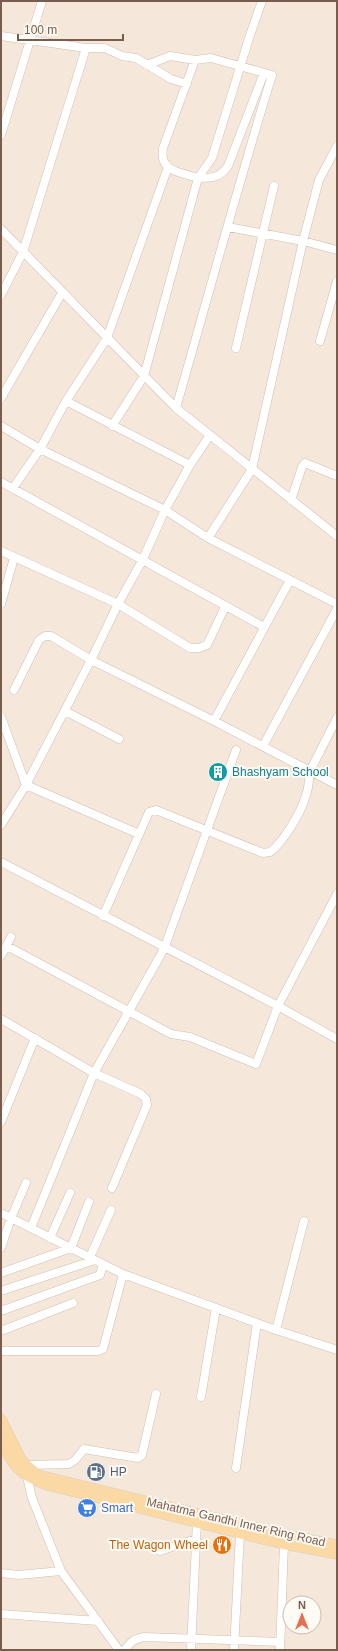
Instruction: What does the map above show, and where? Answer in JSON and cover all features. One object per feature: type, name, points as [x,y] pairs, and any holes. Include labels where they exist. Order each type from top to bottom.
[{"type":"main road","points":[[1,1419],[27,1470]]},
{"type":"main road","name":"Mahatma Gandhi Inner Ring Road","points":[[1,1441],[16,1468],[27,1470],[50,1479],[277,1534],[337,1545]]},
{"type":"main road","name":"Mahatma Gandhi Inner Ring Road","points":[[27,1470],[47,1485],[197,1521],[284,1544],[337,1554]]},
{"type":"street","points":[[1,135],[42,1]]},
{"type":"street","points":[[112,426],[144,376],[198,178],[212,158],[262,1]]},
{"type":"street","points":[[1,36],[86,48],[109,49],[122,56],[139,59],[171,79],[187,84]]},
{"type":"street","points":[[1,295],[23,252],[86,48]]},
{"type":"street","points":[[147,65],[170,56],[195,60],[211,58],[272,75],[240,178],[228,227],[176,408]]},
{"type":"street","points":[[195,60],[163,148],[162,159],[163,163],[168,167],[198,178],[215,178],[225,171],[264,73]]},
{"type":"street","points":[[208,538],[252,469],[303,241],[319,180],[335,156],[337,146]]},
{"type":"street","points":[[13,488],[40,448],[66,401],[107,338],[168,167]]},
{"type":"street","points":[[236,348],[264,234],[274,186]]},
{"type":"street","points":[[228,227],[303,241],[337,250]]},
{"type":"street","points":[[1,229],[176,408],[337,536]]},
{"type":"street","points":[[320,341],[337,280]]},
{"type":"street","points":[[1,398],[62,293]]},
{"type":"street","points":[[66,401],[190,465]]},
{"type":"street","points":[[1,426],[40,448],[165,510],[208,538],[337,604]]},
{"type":"street","points":[[1,825],[26,785],[65,711],[118,604],[142,561],[165,510],[190,465],[210,435]]},
{"type":"street","points":[[291,500],[302,467],[306,463],[337,476]]},
{"type":"street","points":[[1,482],[225,607],[264,627]]},
{"type":"street","points":[[1,551],[118,604],[190,648],[207,645],[225,607]]},
{"type":"street","points":[[1,604],[14,558]]},
{"type":"street","points":[[214,721],[290,580]]},
{"type":"street","points":[[263,746],[337,609]]},
{"type":"street","points":[[14,690],[39,640],[45,636],[52,636],[91,660],[214,721],[337,785]]},
{"type":"street","points":[[65,711],[119,739]]},
{"type":"street","points":[[1,717],[26,785],[139,834]]},
{"type":"street","points":[[103,916],[149,812],[156,810],[263,853],[270,852],[279,843],[304,804],[310,771],[336,720]]},
{"type":"street","points":[[30,1228],[94,1073],[164,948],[236,750]]},
{"type":"street","points":[[1,862],[278,1006],[337,1039]]},
{"type":"street","points":[[7,946],[171,1034],[190,1037],[256,1064],[278,1006],[337,894]]},
{"type":"street","points":[[1,956],[12,937]]},
{"type":"street","points":[[1,1019],[94,1073],[141,1094],[146,1099],[147,1105],[112,1188]]},
{"type":"street","points":[[1,1122],[35,1038]]},
{"type":"street","points":[[1,1248],[11,1218],[26,1183]]},
{"type":"street","points":[[50,1238],[70,1193]]},
{"type":"street","points":[[1,1273],[71,1248],[89,1202]]},
{"type":"street","points":[[1,1291],[93,1258],[111,1210]]},
{"type":"street","points":[[1,1213],[123,1274],[276,1330],[337,1350]]},
{"type":"street","points":[[276,1330],[304,1221]]},
{"type":"street","points":[[1,1311],[100,1275],[104,1265]]},
{"type":"street","points":[[1,1351],[98,1351],[103,1349],[123,1274]]},
{"type":"street","points":[[1,1331],[73,1304]]},
{"type":"street","points":[[201,1397],[216,1308]]},
{"type":"street","points":[[236,1468],[257,1323]]},
{"type":"street","points":[[120,1650],[60,1571],[32,1498],[27,1470],[69,1464],[75,1460],[84,1449],[138,1458],[142,1455],[156,1394]]},
{"type":"street","points":[[190,1650],[197,1521]]},
{"type":"street","points":[[234,1650],[240,1533]]},
{"type":"street","points":[[160,1551],[196,1539]]},
{"type":"street","points":[[124,1650],[136,1639],[144,1637],[235,1640],[280,1646],[284,1544]]},
{"type":"street","points":[[1,1573],[18,1575],[60,1571]]},
{"type":"street","points":[[1,1614],[98,1621]]},
{"type":"shaded area","points":[[1,1],[337,1],[337,1650],[1,1650]]},
{"type":"place","name":"Bhashyam School","points":[[218,772]]},
{"type":"place","name":"HP","points":[[96,1472]]},
{"type":"place","name":"Smart","points":[[87,1508]]},
{"type":"place","name":"The Wagon Wheel","points":[[222,1545]]}]
